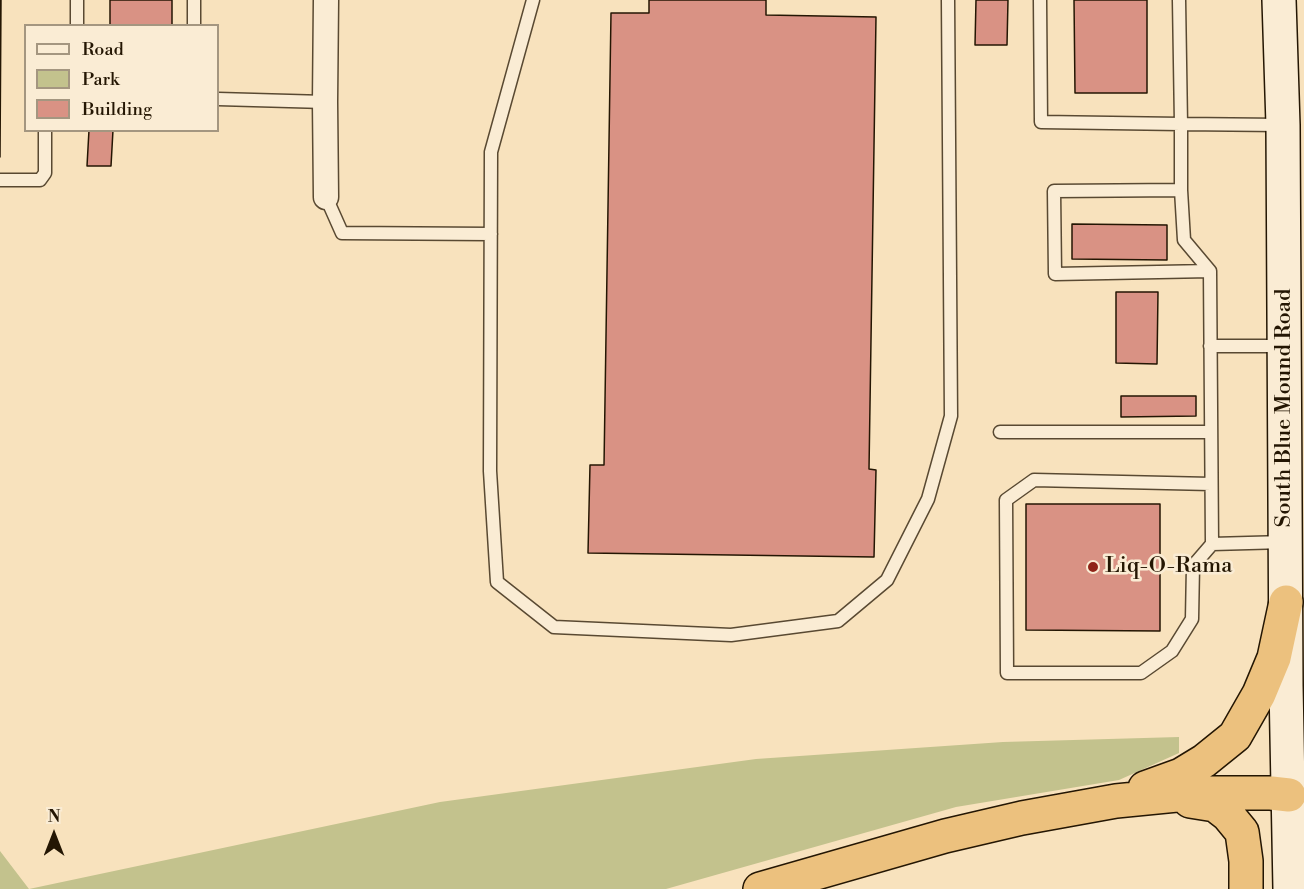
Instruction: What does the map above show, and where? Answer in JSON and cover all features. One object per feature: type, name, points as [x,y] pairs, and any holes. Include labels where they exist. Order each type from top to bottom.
[{"type":"highway","points":[[1116,801],[1181,775],[1204,761],[1235,736],[1259,694],[1274,658],[1286,602]]},
{"type":"highway","points":[[760,889],[945,836],[1022,818],[1116,801],[1197,793],[1297,795]]},
{"type":"highway","points":[[1116,801],[1134,804],[1186,801],[1215,805],[1228,815],[1242,832],[1246,861],[1246,889]]},
{"type":"main road","name":"South Blue Mound Road","points":[[1279,0],[1294,346],[1286,542],[1286,685],[1297,795],[1290,889]]},
{"type":"street","points":[[326,0],[326,197]]},
{"type":"lane","points":[[76,24],[77,0]]},
{"type":"lane","points":[[194,0],[194,24]]},
{"type":"lane","points":[[533,0],[491,152],[490,471],[497,582],[554,627],[731,635],[838,621],[887,580],[928,499],[951,416],[948,0]]},
{"type":"lane","points":[[1040,0],[1041,122],[1283,125]]},
{"type":"lane","points":[[1179,0],[1181,190],[1184,240],[1210,271],[1212,544],[1193,566],[1192,619],[1173,651],[1142,673],[1007,673],[1006,500],[1034,480],[1211,484]]},
{"type":"lane","points":[[219,99],[325,102]]},
{"type":"lane","points":[[0,180],[40,180],[45,173],[45,132]]},
{"type":"lane","points":[[1181,190],[1054,191],[1055,274],[1210,271]]},
{"type":"lane","points":[[326,197],[342,233],[491,234]]},
{"type":"lane","points":[[1210,346],[1294,346]]},
{"type":"lane","points":[[1000,432],[1211,432]]},
{"type":"lane","points":[[1212,544],[1286,542]]},
{"type":"green space","points":[[1179,737],[1179,753],[1119,780],[956,807],[666,889],[29,889],[440,802],[756,759],[1003,742]]},
{"type":"green space","points":[[0,851],[29,889],[0,889]]},
{"type":"building","points":[[0,0],[1,0],[0,157]]},
{"type":"building","points":[[110,0],[172,0],[172,24],[110,24]]},
{"type":"building","points":[[649,0],[766,0],[766,15],[876,17],[869,469],[876,470],[874,557],[588,553],[590,465],[604,465],[611,13],[649,13]]},
{"type":"building","points":[[976,0],[1008,0],[1007,45],[975,45]]},
{"type":"building","points":[[1074,0],[1147,0],[1147,93],[1075,93]]},
{"type":"building","points":[[89,132],[113,132],[111,166],[87,166]]},
{"type":"building","points":[[1072,224],[1167,225],[1167,260],[1072,259]]},
{"type":"building","points":[[1116,292],[1158,292],[1157,364],[1116,363]]},
{"type":"building","points":[[1121,396],[1196,396],[1196,416],[1121,417]]},
{"type":"building","name":"Liq-O-Rama","points":[[1026,504],[1160,504],[1160,631],[1026,630]]},
{"type":"place","name":"Liq-O-Rama","points":[[1093,567]]}]
